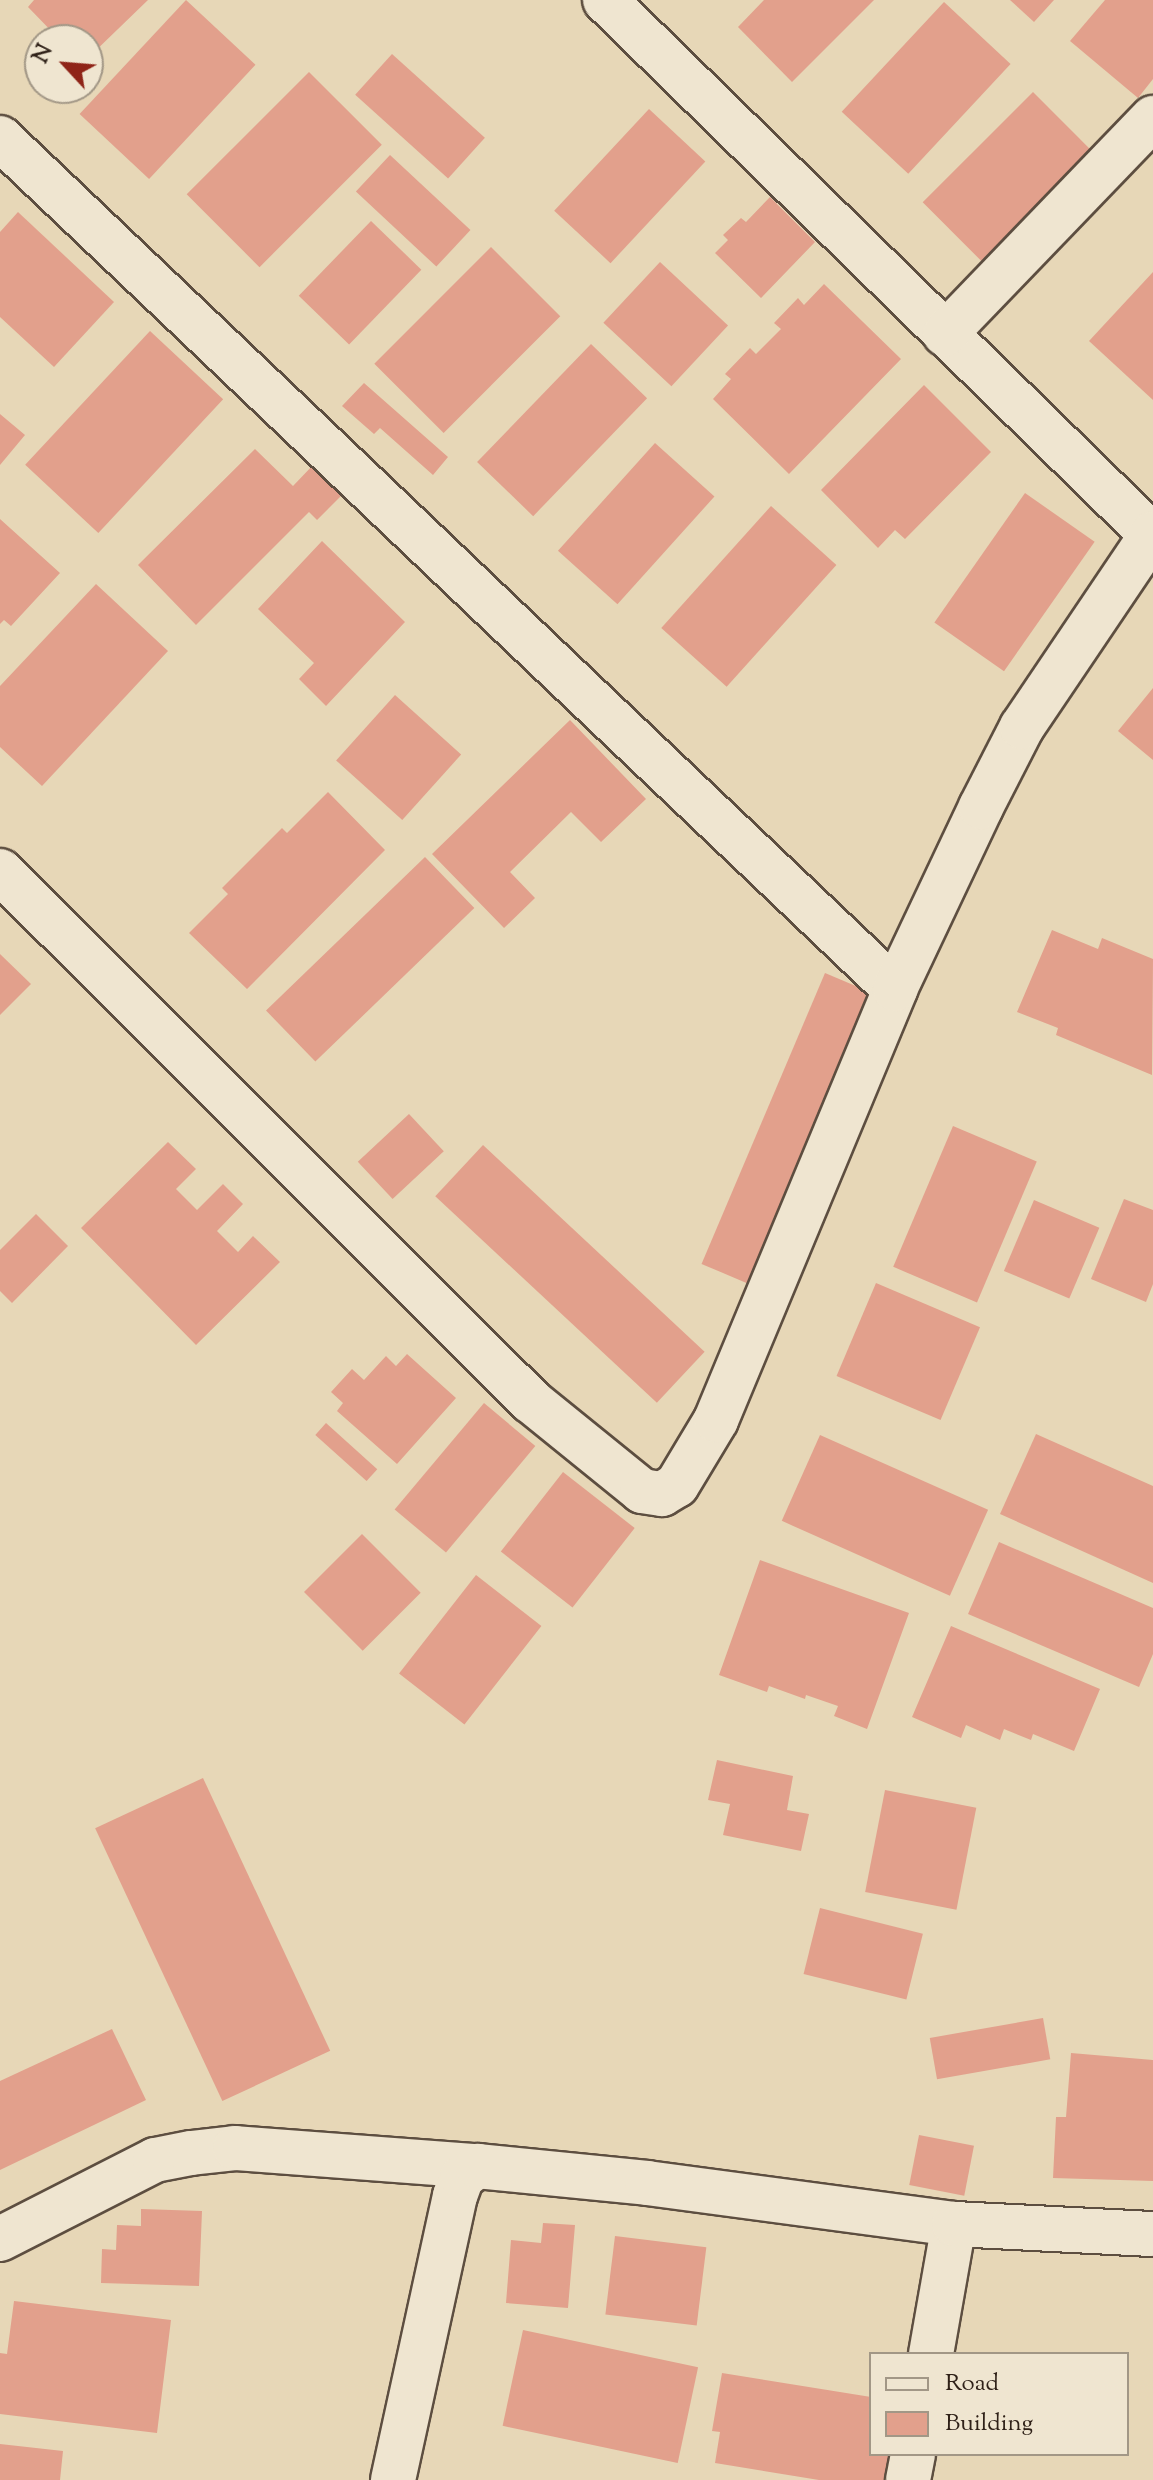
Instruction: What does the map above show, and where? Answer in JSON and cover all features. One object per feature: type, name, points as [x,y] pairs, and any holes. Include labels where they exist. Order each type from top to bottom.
[{"type":"street","points":[[0,871],[531,1401],[642,1491],[662,1494],[677,1485],[716,1420],[895,989],[1022,727],[1152,535],[945,334],[617,4]]},
{"type":"street","points":[[945,334],[1153,118]]},
{"type":"street","points":[[0,138],[895,989]]},
{"type":"street","points":[[0,2239],[155,2160],[235,2148],[477,2166],[647,2183],[954,2224],[1153,2234]]},
{"type":"street","points":[[393,2480],[455,2196],[462,2177],[477,2166]]},
{"type":"street","points":[[931,2352],[954,2224]]},
{"type":"street","points":[[908,2480],[913,2456]]},
{"type":"building","points":[[34,0],[148,0],[104,43],[104,24],[44,24],[28,7]]},
{"type":"building","points":[[186,0],[255,65],[149,179],[80,114],[89,104],[104,104],[104,88]]},
{"type":"building","points":[[764,0],[874,0],[792,82],[738,27]]},
{"type":"building","points":[[1010,0],[1054,0],[1034,22]]},
{"type":"building","points":[[1105,0],[1153,0],[1153,79],[1138,98],[1070,41]]},
{"type":"building","points":[[944,2],[1011,64],[908,174],[842,112]]},
{"type":"building","points":[[392,54],[485,138],[448,179],[355,95]]},
{"type":"building","points":[[309,72],[382,145],[260,267],[187,194]]},
{"type":"building","points":[[1033,92],[1097,156],[986,266],[923,202]]},
{"type":"building","points":[[649,109],[705,162],[611,263],[554,211]]},
{"type":"building","points":[[390,155],[470,230],[436,267],[356,192]]},
{"type":"building","points":[[770,197],[815,242],[761,298],[715,253],[728,240],[723,235],[741,218],[746,222]]},
{"type":"building","points":[[18,212],[114,302],[54,367],[0,317],[0,232]]},
{"type":"building","points":[[371,221],[421,270],[349,344],[299,296]]},
{"type":"building","points":[[491,247],[560,316],[444,433],[374,364]]},
{"type":"building","points":[[660,262],[728,325],[671,386],[603,323]]},
{"type":"building","points":[[1153,272],[1153,400],[1089,341]]},
{"type":"building","points":[[824,284],[901,359],[789,474],[713,399],[731,379],[725,374],[750,348],[756,354],[781,329],[774,323],[798,298],[804,305]]},
{"type":"building","points":[[150,331],[223,399],[98,533],[25,465]]},
{"type":"building","points":[[591,344],[647,398],[533,516],[477,462]]},
{"type":"building","points":[[364,383],[448,457],[433,475],[380,428],[374,434],[342,406]]},
{"type":"building","points":[[924,385],[991,452],[905,539],[895,530],[878,548],[821,490]]},
{"type":"building","points":[[0,414],[25,435],[0,465]]},
{"type":"building","points":[[655,443],[714,497],[617,604],[558,551]]},
{"type":"building","points":[[255,449],[293,486],[315,463],[344,493],[317,520],[309,512],[196,625],[138,565]]},
{"type":"building","points":[[1025,493],[1095,542],[1004,671],[934,622]]},
{"type":"building","points":[[771,506],[836,565],[727,687],[661,628]]},
{"type":"building","points":[[0,519],[60,573],[11,626],[4,620],[0,624]]},
{"type":"building","points":[[322,541],[405,622],[326,706],[299,679],[314,663],[258,609]]},
{"type":"building","points":[[96,584],[168,651],[42,786],[0,747],[0,686]]},
{"type":"building","points":[[1153,688],[1153,760],[1118,731]]},
{"type":"building","points":[[395,695],[461,755],[402,820],[336,760]]},
{"type":"building","points":[[570,720],[646,799],[601,842],[571,812],[510,872],[535,898],[504,928],[432,854]]},
{"type":"building","points":[[328,792],[385,850],[247,989],[189,933],[228,894],[222,888],[282,828],[287,833]]},
{"type":"building","points":[[425,857],[474,908],[315,1062],[266,1011]]},
{"type":"building","points":[[1052,930],[1098,949],[1102,938],[1153,959],[1152,1075],[1056,1035],[1058,1028],[1017,1012]]},
{"type":"building","points":[[0,954],[31,984],[0,1015]]},
{"type":"building","points":[[825,973],[889,1000],[766,1291],[702,1264]]},
{"type":"building","points":[[409,1114],[444,1151],[393,1199],[358,1162]]},
{"type":"building","points":[[953,1126],[1037,1162],[977,1302],[893,1267]]},
{"type":"building","points":[[168,1142],[196,1169],[176,1189],[197,1210],[223,1184],[243,1204],[217,1231],[238,1252],[253,1236],[280,1262],[196,1345],[81,1228]]},
{"type":"building","points":[[483,1145],[705,1352],[657,1403],[435,1196]]},
{"type":"building","points":[[1124,1199],[1153,1210],[1153,1284],[1146,1302],[1091,1279]]},
{"type":"building","points":[[1034,1200],[1099,1228],[1069,1299],[1004,1271]]},
{"type":"building","points":[[36,1214],[68,1246],[12,1303],[0,1291],[0,1250]]},
{"type":"building","points":[[876,1283],[980,1327],[941,1420],[837,1376]]},
{"type":"building","points":[[407,1354],[456,1398],[397,1464],[337,1411],[343,1403],[331,1392],[352,1369],[364,1380],[386,1356],[396,1366]]},
{"type":"building","points":[[484,1403],[535,1446],[446,1553],[395,1509]]},
{"type":"building","points":[[326,1423],[377,1469],[367,1481],[315,1435]]},
{"type":"building","points":[[1036,1434],[1153,1486],[1153,1583],[1000,1514]]},
{"type":"building","points":[[820,1435],[988,1510],[950,1596],[782,1521]]},
{"type":"building","points":[[563,1472],[635,1528],[573,1608],[501,1552]]},
{"type":"building","points":[[362,1534],[421,1593],[363,1651],[304,1592]]},
{"type":"building","points":[[999,1542],[1153,1608],[1153,1654],[1139,1687],[968,1614]]},
{"type":"building","points":[[760,1560],[909,1613],[867,1729],[834,1716],[838,1706],[806,1695],[805,1699],[769,1686],[767,1692],[719,1675]]},
{"type":"building","points":[[476,1575],[541,1626],[464,1725],[399,1674]]},
{"type":"building","points":[[951,1626],[1100,1689],[1074,1751],[1033,1734],[1031,1740],[1004,1729],[1000,1740],[966,1725],[961,1738],[912,1717]]},
{"type":"building","points":[[717,1760],[793,1776],[787,1810],[809,1814],[801,1851],[723,1835],[730,1804],[708,1800]]},
{"type":"building","points":[[203,1778],[330,2051],[222,2101],[95,1828]]},
{"type":"building","points":[[885,1790],[976,1808],[956,1910],[865,1892]]},
{"type":"building","points":[[820,1908],[923,1934],[906,2000],[804,1974]]},
{"type":"building","points":[[1043,2018],[1050,2059],[937,2079],[930,2038]]},
{"type":"building","points":[[112,2029],[146,2100],[0,2170],[0,2081]]},
{"type":"building","points":[[1071,2053],[1153,2060],[1153,2181],[1053,2178],[1056,2117],[1066,2117]]},
{"type":"building","points":[[919,2135],[974,2146],[964,2196],[909,2185]]},
{"type":"building","points":[[141,2209],[202,2211],[199,2286],[101,2283],[102,2249],[116,2250],[117,2225],[141,2226]]},
{"type":"building","points":[[543,2223],[575,2225],[568,2308],[506,2303],[511,2240],[541,2243]]},
{"type":"building","points":[[615,2236],[706,2247],[697,2326],[605,2314]]},
{"type":"building","points":[[14,2301],[171,2320],[157,2433],[0,2414],[0,2353],[7,2354]]},
{"type":"building","points":[[523,2330],[698,2367],[678,2463],[503,2426]]},
{"type":"building","points":[[722,2373],[869,2397],[869,2456],[897,2456],[893,2480],[819,2480],[715,2463],[720,2432],[712,2431]]},
{"type":"building","points":[[0,2444],[63,2451],[60,2480],[0,2480]]}]
